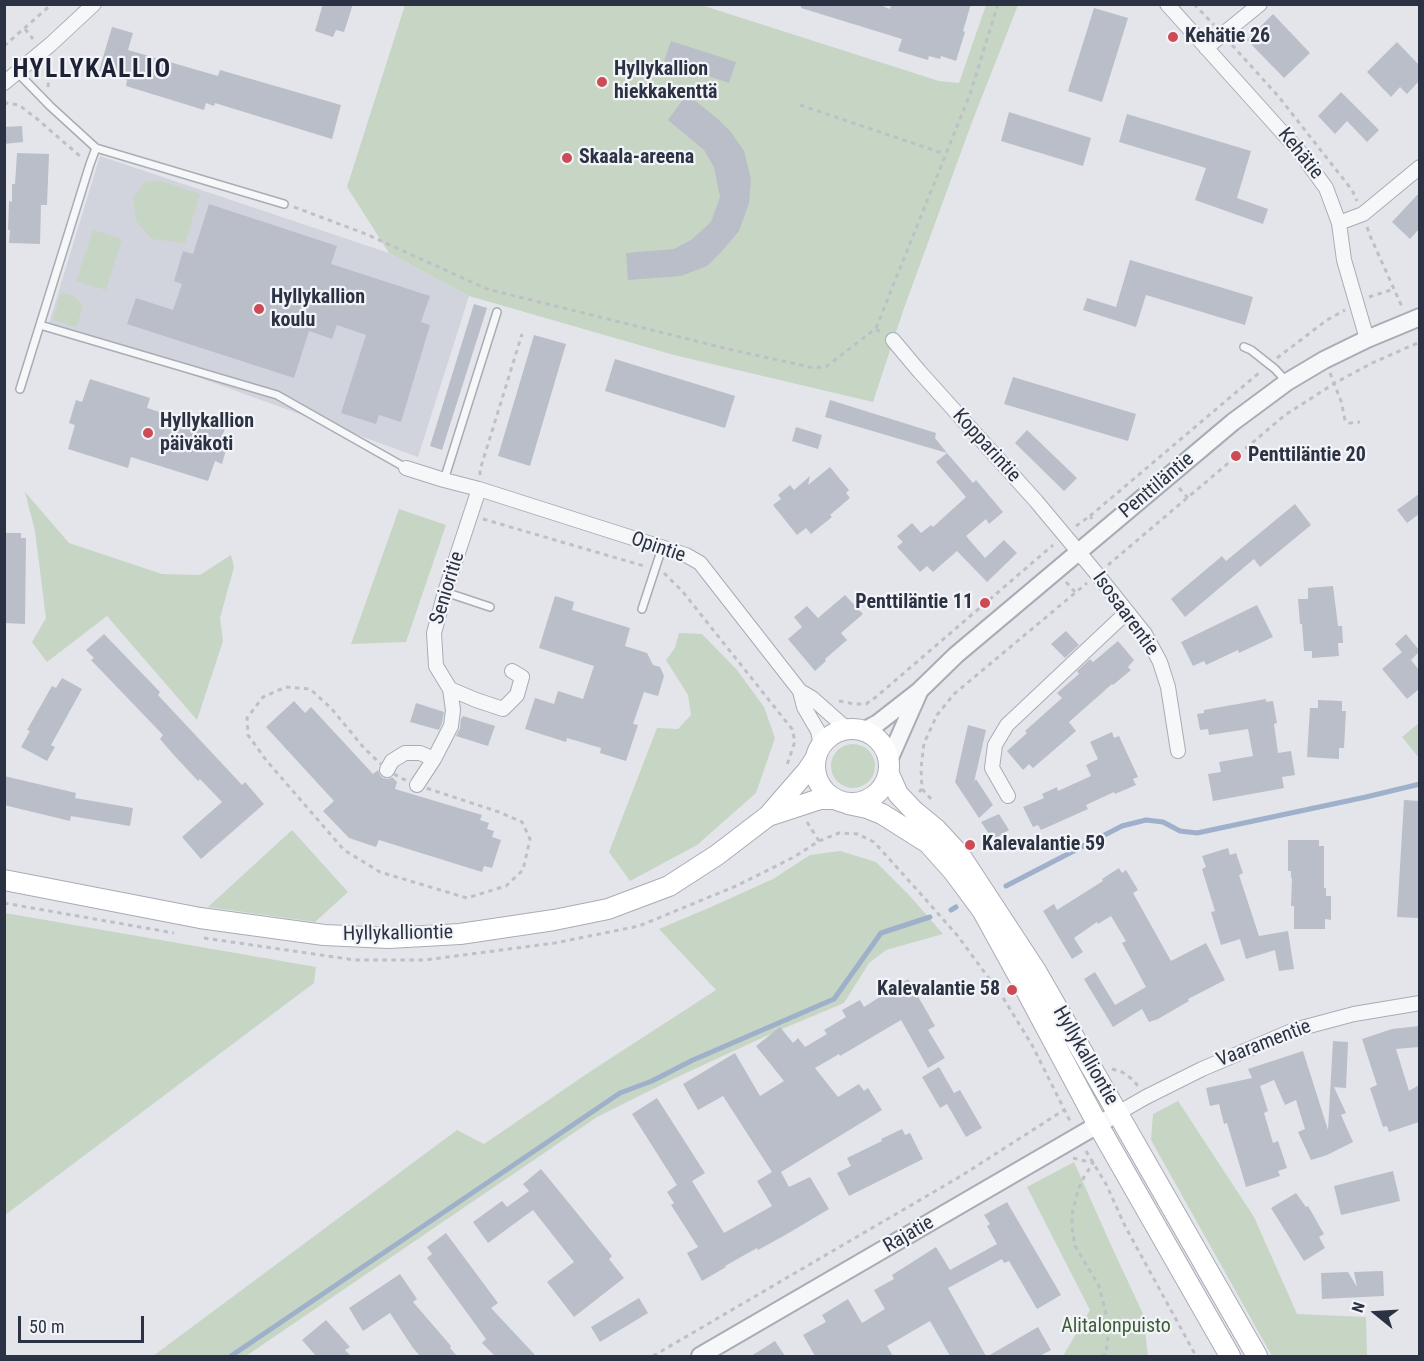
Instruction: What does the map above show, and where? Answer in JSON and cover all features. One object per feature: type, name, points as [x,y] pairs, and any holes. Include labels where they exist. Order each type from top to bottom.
[{"type":"main road","points":[[793,799],[797,782],[818,752],[832,734],[855,730],[875,737],[884,747],[889,767],[884,787],[874,797],[862,803],[841,802],[822,789],[815,775],[818,752]]},
{"type":"main road","name":"Hyllykalliontie","points":[[889,767],[898,794],[960,855],[1036,971],[1257,1356]]},
{"type":"main road","name":"Hyllykalliontie","points":[[4,880],[200,918],[324,935],[389,939],[460,934],[554,920],[608,909],[669,886],[717,855],[793,799],[820,799],[867,808],[894,820],[928,843],[953,871],[982,910],[1098,1125],[1230,1356]]},
{"type":"street","points":[[4,83],[94,4]]},
{"type":"street","name":"Kehätie","points":[[1167,4],[1299,151],[1326,188],[1340,223],[1344,260],[1367,339]]},
{"type":"street","points":[[1206,48],[1260,4]]},
{"type":"street","points":[[1340,223],[1363,214],[1419,168]]},
{"type":"street","name":"Penttiläntie","points":[[855,730],[878,723],[919,691],[956,655],[1233,422],[1287,382],[1324,360],[1419,317]]},
{"type":"street","name":"Kopparintie","points":[[893,340],[1079,552]]},
{"type":"street","name":"Opintie","points":[[406,468],[686,555],[700,563],[800,691],[804,707],[818,731],[818,752]]},
{"type":"street","name":"Senioritie","points":[[450,689],[436,666],[434,633],[479,489]]},
{"type":"street","name":"Isosaarentie","points":[[1079,552],[1145,634],[1160,663],[1168,687],[1178,751]]},
{"type":"street","points":[[1008,796],[992,768],[995,746],[1006,725],[1127,612]]},
{"type":"street","points":[[450,689],[503,709],[517,695],[522,677],[512,671]]},
{"type":"street","points":[[417,785],[451,726],[453,710],[450,689]]},
{"type":"street","points":[[800,691],[813,698],[855,730]]},
{"type":"street","name":"Penttiläntie","points":[[889,767],[919,691]]},
{"type":"street","points":[[387,770],[392,761],[405,753],[420,753],[434,759]]},
{"type":"street","name":"Vaaramentie","points":[[1118,1113],[1202,1069],[1294,1030],[1354,1014],[1419,1003]]},
{"type":"street","name":"Rajatie","points":[[700,1356],[1118,1113]]},
{"type":"lane","points":[[17,72],[96,148],[284,204]]},
{"type":"lane","points":[[20,389],[96,148]]},
{"type":"lane","points":[[444,480],[497,312]]},
{"type":"lane","points":[[40,325],[276,395],[406,468]]},
{"type":"lane","points":[[1244,347],[1251,350],[1287,382]]},
{"type":"lane","points":[[642,609],[662,548]]},
{"type":"lane","points":[[445,592],[490,607]]},
{"type":"path","points":[[4,46],[52,4]]},
{"type":"path","points":[[284,204],[366,234],[487,289],[728,349],[814,368],[827,366],[875,329],[970,94],[998,4]]},
{"type":"path","points":[[25,29],[37,44]]},
{"type":"path","points":[[47,90],[50,60]]},
{"type":"path","points":[[4,104],[19,105],[90,164]]},
{"type":"path","points":[[801,105],[945,154]]},
{"type":"path","points":[[36,118],[40,109]]},
{"type":"path","points":[[823,706],[830,701],[866,704],[876,697],[1269,365],[1327,320],[1366,298],[1394,290]]},
{"type":"path","points":[[875,329],[893,340]]},
{"type":"path","points":[[479,489],[480,471],[522,334]]},
{"type":"path","points":[[908,805],[922,789],[921,768],[924,743],[937,715],[954,694],[1285,415],[1335,383],[1419,342]]},
{"type":"path","points":[[1324,360],[1335,383],[1344,420],[1349,423],[1360,422]]},
{"type":"path","points":[[471,516],[666,574],[683,592],[792,729],[795,741],[786,769],[785,782],[819,841],[839,833],[858,834],[874,842],[957,935],[1002,996],[1032,1046],[1070,1121]]},
{"type":"path","points":[[1090,516],[1121,554]]},
{"type":"path","points":[[286,687],[310,689],[331,708],[364,748],[387,770],[417,785],[522,822],[530,840],[523,870],[506,886],[467,898],[380,872],[344,850],[266,760],[248,735],[247,718],[263,698],[286,687]]},
{"type":"path","points":[[874,842],[894,820]]},
{"type":"path","points":[[653,1356],[961,1176],[1064,1110]]},
{"type":"path","points":[[1089,1155],[1196,1356]]},
{"type":"path","points":[[1094,1163],[1078,1190],[1072,1215],[1072,1227],[1075,1246],[1099,1286],[1109,1326],[1106,1354],[1103,1356]]},
{"type":"shaded area","name":"Hyllykallion koulu","points":[[100,156],[389,253],[469,296],[418,457],[49,323]]},
{"type":"green space","points":[[405,5],[701,5],[939,81],[959,83],[986,5],[1018,5],[972,122],[903,311],[873,402],[674,355],[469,296],[389,253],[347,187]]},
{"type":"green space","points":[[161,181],[200,194],[185,243],[152,239],[136,221],[133,198],[145,182]]},
{"type":"green space","points":[[93,230],[122,239],[106,290],[76,281]]},
{"type":"green space","points":[[61,293],[74,296],[83,307],[76,327],[53,320]]},
{"type":"green space","points":[[25,492],[69,543],[162,574],[200,575],[231,555],[234,567],[220,618],[223,641],[197,720],[107,616],[47,662],[32,642],[46,618],[35,531]]},
{"type":"green space","points":[[399,509],[446,525],[406,642],[351,644]]},
{"type":"green space","points":[[679,633],[702,634],[737,670],[764,707],[775,738],[756,793],[697,845],[630,881],[609,852],[657,728],[678,729],[691,715],[688,695],[666,660],[675,648]]},
{"type":"green space","points":[[1419,723],[1419,758],[1402,737]]},
{"type":"green space","points":[[853,744],[862,745],[869,750],[874,757],[874,775],[869,782],[862,787],[853,788],[844,787],[837,782],[832,775],[831,766],[832,757],[837,750],[844,745]]},
{"type":"green space","points":[[292,830],[348,892],[315,922],[208,907]]},
{"type":"green space","points":[[840,851],[876,862],[943,934],[886,950],[869,963],[844,1003],[675,1078],[597,1117],[246,1356],[153,1356],[457,1130],[484,1144],[716,990],[659,929],[773,879],[810,855]]},
{"type":"green space","points":[[5,913],[316,967],[314,983],[5,1215]]},
{"type":"green space","points":[[1178,1101],[1254,1217],[1297,1314],[1366,1317],[1367,1356],[1272,1356],[1151,1140],[1153,1114]]},
{"type":"green space","name":"Alitalonpuisto","points":[[1074,1162],[1143,1314],[1148,1356],[1063,1356],[1090,1310],[1027,1187]]},
{"type":"building","points":[[323,4],[353,4],[344,32],[336,30],[333,37],[315,31]]},
{"type":"building","points":[[801,4],[877,4],[890,9],[891,4],[971,4],[956,61],[941,56],[940,59],[929,56],[928,60],[898,51],[902,39],[801,8]]},
{"type":"building","points":[[1094,8],[1128,18],[1102,102],[1068,91]]},
{"type":"building","points":[[1273,14],[1310,53],[1284,78],[1247,40]]},
{"type":"building","points":[[112,27],[133,33],[128,50],[218,76],[220,70],[341,105],[332,139],[215,103],[214,106],[206,103],[204,110],[126,86],[127,80],[99,71]]},
{"type":"building","points":[[671,41],[736,62],[729,83],[664,61]]},
{"type":"building","points":[[1397,42],[1419,65],[1419,81],[1407,94],[1400,87],[1391,97],[1367,72]]},
{"type":"building","points":[[1341,92],[1379,130],[1367,142],[1347,121],[1335,134],[1318,116]]},
{"type":"building","points":[[687,94],[731,132],[744,151],[751,179],[749,203],[739,231],[707,266],[681,276],[628,280],[626,253],[674,249],[691,240],[711,222],[720,197],[714,167],[704,150],[668,120]]},
{"type":"building","points":[[1009,112],[1091,138],[1083,166],[1001,141]]},
{"type":"building","points":[[1127,114],[1251,151],[1237,198],[1268,209],[1263,224],[1195,200],[1206,168],[1119,142]]},
{"type":"building","points":[[22,126],[23,142],[4,144],[4,127]]},
{"type":"building","points":[[17,153],[49,154],[47,205],[41,205],[40,244],[9,243],[9,201],[12,202],[12,184],[15,184]]},
{"type":"building","points":[[1419,193],[1419,229],[1410,239],[1392,222]]},
{"type":"building","points":[[209,204],[337,246],[331,264],[430,296],[421,322],[430,325],[401,422],[379,415],[376,424],[341,413],[366,335],[337,325],[332,339],[309,331],[294,378],[127,324],[136,298],[173,310],[182,284],[174,281],[183,251],[193,254]]},
{"type":"building","points":[[1130,260],[1253,297],[1245,325],[1146,295],[1136,327],[1083,310],[1087,298],[1116,307]]},
{"type":"building","points":[[474,304],[487,308],[442,450],[430,446]]},
{"type":"building","points":[[534,335],[566,344],[530,466],[498,456]]},
{"type":"building","points":[[615,359],[735,396],[725,428],[605,391]]},
{"type":"building","points":[[1013,377],[1136,414],[1128,441],[1004,404]]},
{"type":"building","name":"Hyllykallion päiväkoti","points":[[90,379],[150,398],[147,408],[195,423],[198,413],[227,422],[221,440],[228,443],[222,464],[215,461],[208,481],[131,457],[128,468],[68,449],[75,425],[69,423],[76,400],[82,402]]},
{"type":"building","points":[[830,400],[936,433],[935,438],[947,453],[825,417]]},
{"type":"building","points":[[796,427],[822,435],[818,449],[792,441]]},
{"type":"building","points":[[1027,430],[1077,478],[1064,491],[1015,443]]},
{"type":"building","points":[[947,453],[973,483],[976,480],[1003,512],[989,524],[986,519],[966,536],[985,558],[1004,540],[1017,553],[987,582],[957,551],[933,572],[927,566],[920,572],[897,547],[903,542],[897,536],[912,523],[921,533],[931,525],[933,527],[966,497],[936,462]]},
{"type":"building","points":[[830,467],[849,490],[846,493],[850,498],[811,534],[806,528],[797,535],[773,505],[781,499],[778,495],[790,485],[794,490],[810,476],[808,485]]},
{"type":"building","points":[[1419,494],[1419,514],[1407,523],[1397,510]]},
{"type":"building","points":[[1295,504],[1311,525],[1260,567],[1254,559],[1185,617],[1171,599],[1222,556],[1226,561]]},
{"type":"building","points":[[4,533],[21,533],[21,538],[26,538],[25,624],[4,623]]},
{"type":"building","points":[[1333,586],[1338,626],[1342,626],[1343,643],[1338,643],[1339,656],[1312,658],[1312,651],[1304,651],[1298,599],[1308,599],[1308,588]]},
{"type":"building","points":[[845,595],[863,614],[841,633],[847,640],[815,671],[788,639],[802,627],[794,617],[807,606],[818,618]]},
{"type":"building","points":[[555,596],[574,602],[572,610],[630,628],[625,646],[647,653],[653,665],[660,667],[664,676],[658,696],[644,692],[633,724],[638,725],[626,761],[600,753],[601,748],[567,738],[566,742],[525,729],[535,698],[554,704],[558,691],[583,699],[594,666],[539,648]]},
{"type":"building","points":[[1257,605],[1273,637],[1206,665],[1204,661],[1193,666],[1181,642]]},
{"type":"building","points":[[1066,631],[1079,645],[1065,658],[1051,644]]},
{"type":"building","points":[[104,634],[160,692],[158,695],[242,785],[245,782],[264,804],[201,859],[182,837],[222,802],[172,753],[160,739],[163,735],[91,660],[94,658],[86,650]]},
{"type":"building","points":[[1406,634],[1419,650],[1411,660],[1419,670],[1419,689],[1407,699],[1382,669],[1402,652],[1395,644]]},
{"type":"building","points":[[1118,641],[1134,660],[1128,667],[1131,670],[1069,722],[1076,731],[1033,768],[1029,764],[1023,770],[1007,751],[1027,733],[1025,731],[1062,698],[1057,693],[1079,674],[1077,671],[1090,659],[1093,662]]},
{"type":"building","points":[[62,678],[82,689],[51,745],[55,747],[47,761],[21,747],[30,731],[27,730],[52,686],[56,688]]},
{"type":"building","points":[[1266,699],[1266,702],[1273,701],[1277,723],[1274,724],[1278,753],[1291,751],[1295,775],[1282,777],[1284,788],[1213,801],[1208,774],[1221,772],[1219,762],[1253,756],[1248,729],[1209,735],[1208,729],[1200,730],[1197,714],[1204,713],[1204,710]]},
{"type":"building","points":[[1318,700],[1342,701],[1342,711],[1346,711],[1344,748],[1339,748],[1339,759],[1307,757],[1310,708],[1318,708]]},
{"type":"building","points":[[294,701],[305,713],[311,707],[373,774],[378,770],[383,778],[392,777],[397,782],[395,789],[482,815],[480,820],[489,823],[487,829],[494,831],[492,837],[501,840],[492,868],[484,866],[482,872],[379,840],[376,847],[349,838],[323,811],[334,801],[266,727]]},
{"type":"building","points":[[416,703],[444,712],[439,730],[410,722]]},
{"type":"building","points":[[463,716],[495,726],[488,746],[456,736]]},
{"type":"building","points":[[968,725],[986,730],[974,782],[976,779],[993,805],[979,818],[955,782]]},
{"type":"building","points":[[1112,732],[1114,738],[1119,736],[1138,777],[1133,779],[1136,785],[1086,805],[1088,809],[1041,830],[1038,825],[1033,827],[1023,807],[1044,798],[1042,794],[1057,787],[1058,791],[1091,776],[1086,765],[1098,759],[1090,742]]},
{"type":"building","points":[[4,776],[76,793],[75,798],[133,808],[130,826],[71,816],[70,821],[4,805]]},
{"type":"building","points":[[1404,800],[1419,801],[1419,918],[1397,917]]},
{"type":"building","points":[[999,814],[1009,830],[993,840],[981,822]]},
{"type":"building","points":[[1288,840],[1319,840],[1319,846],[1324,846],[1324,888],[1326,888],[1326,896],[1331,896],[1331,920],[1325,919],[1325,929],[1294,929],[1294,906],[1291,906],[1292,878],[1291,871],[1288,871]]},
{"type":"building","points":[[1228,848],[1230,855],[1236,853],[1243,873],[1239,875],[1259,936],[1288,931],[1294,969],[1279,971],[1275,950],[1246,959],[1240,939],[1221,945],[1211,912],[1215,911],[1202,869],[1206,867],[1202,856]]},
{"type":"building","points":[[1119,868],[1122,873],[1126,870],[1138,890],[1133,893],[1171,961],[1206,943],[1225,980],[1188,999],[1189,1001],[1158,1019],[1149,1022],[1142,1009],[1113,1027],[1084,979],[1095,972],[1115,1005],[1146,987],[1122,943],[1126,941],[1111,916],[1098,924],[1097,922],[1074,938],[1083,952],[1072,959],[1043,911],[1054,904],[1057,910]]},
{"type":"building","points":[[908,979],[935,1026],[928,1030],[945,1058],[928,1068],[901,1020],[815,1068],[838,1097],[859,1084],[864,1091],[868,1088],[882,1110],[781,1172],[789,1187],[810,1177],[829,1209],[702,1281],[687,1253],[698,1247],[671,1205],[674,1203],[667,1192],[677,1185],[632,1114],[657,1098],[705,1173],[692,1181],[724,1233],[772,1206],[757,1181],[772,1172],[723,1096],[698,1110],[683,1084],[735,1053],[760,1096],[784,1081],[756,1046],[780,1027],[793,1043],[798,1038],[805,1047],[827,1034],[824,1030],[846,1017],[842,1010],[860,1000],[864,1007]]},
{"type":"building","points":[[1419,1026],[1419,1047],[1396,1049],[1409,1091],[1419,1085],[1419,1122],[1389,1132],[1387,1126],[1383,1127],[1370,1088],[1377,1085],[1362,1039],[1392,1029]]},
{"type":"building","points":[[1333,1041],[1348,1042],[1346,1088],[1334,1087],[1346,1113],[1341,1115],[1353,1142],[1311,1160],[1298,1132],[1305,1129],[1296,1100],[1285,1105],[1274,1080],[1260,1086],[1268,1111],[1264,1113],[1273,1143],[1278,1141],[1287,1168],[1278,1171],[1280,1176],[1246,1187],[1227,1123],[1224,1124],[1219,1104],[1210,1106],[1206,1088],[1252,1078],[1248,1069],[1303,1051],[1328,1130]]},
{"type":"building","points":[[939,1067],[954,1093],[960,1090],[982,1128],[966,1137],[947,1104],[940,1108],[922,1077]]},
{"type":"building","points":[[902,1129],[905,1135],[910,1133],[923,1159],[849,1196],[837,1173],[851,1166],[847,1158]]},
{"type":"building","points":[[541,1169],[612,1256],[609,1259],[624,1278],[574,1317],[547,1282],[574,1262],[533,1210],[488,1243],[473,1222],[502,1201],[507,1207],[529,1191],[523,1184]]},
{"type":"building","points":[[1393,1171],[1400,1201],[1341,1215],[1334,1186]]},
{"type":"building","points":[[1296,1193],[1306,1207],[1308,1206],[1324,1234],[1319,1237],[1325,1248],[1304,1261],[1271,1208]]},
{"type":"building","points":[[1007,1202],[1061,1295],[1037,1309],[1009,1261],[1004,1263],[1002,1259],[948,1288],[986,1356],[950,1356],[930,1321],[887,1346],[893,1356],[815,1356],[803,1335],[826,1322],[822,1315],[848,1299],[862,1323],[885,1309],[874,1290],[894,1279],[892,1275],[936,1247],[950,1270],[997,1244],[984,1215]]},
{"type":"building","points":[[446,1233],[498,1303],[491,1308],[536,1356],[495,1356],[482,1343],[486,1339],[427,1258],[432,1254],[427,1247]]},
{"type":"building","points":[[1383,1271],[1384,1296],[1322,1299],[1321,1273],[1348,1272],[1357,1287],[1354,1272]]},
{"type":"building","points":[[400,1274],[417,1299],[413,1302],[457,1356],[420,1356],[390,1313],[363,1331],[349,1308]]},
{"type":"building","points":[[639,1298],[648,1313],[600,1342],[591,1327]]},
{"type":"building","points":[[326,1320],[350,1347],[345,1350],[351,1356],[316,1356],[302,1340]]},
{"type":"building","points":[[1038,1327],[1051,1350],[1040,1356],[988,1356]]},
{"type":"building","points":[[775,1341],[785,1356],[751,1356]]},
{"type":"waterway","points":[[1006,886],[1122,826],[1146,820],[1163,822],[1180,831],[1197,833],[1420,784]]},
{"type":"waterway","points":[[951,910],[956,907]]},
{"type":"waterway","points":[[231,1356],[620,1093],[652,1081],[693,1060],[834,999],[881,933],[930,917]]},
{"type":"place","name":"Kehätie 26","points":[[1173,37]]},
{"type":"place","name":"Hyllykallion hiekkakenttä","points":[[602,82]]},
{"type":"place","name":"Skaala-areena","points":[[567,158]]},
{"type":"place","name":"Hyllykallion koulu","points":[[259,309]]},
{"type":"place","name":"Hyllykallion päiväkoti","points":[[148,433]]},
{"type":"place","name":"Penttiläntie 20","points":[[1236,456]]},
{"type":"place","name":"Penttiläntie 11","points":[[985,603]]},
{"type":"place","name":"Kalevalantie 59","points":[[970,845]]},
{"type":"place","name":"Kalevalantie 58","points":[[1012,990]]},
{"type":"district","name":"HYLLYKALLIO","points":[[92,70]]}]
